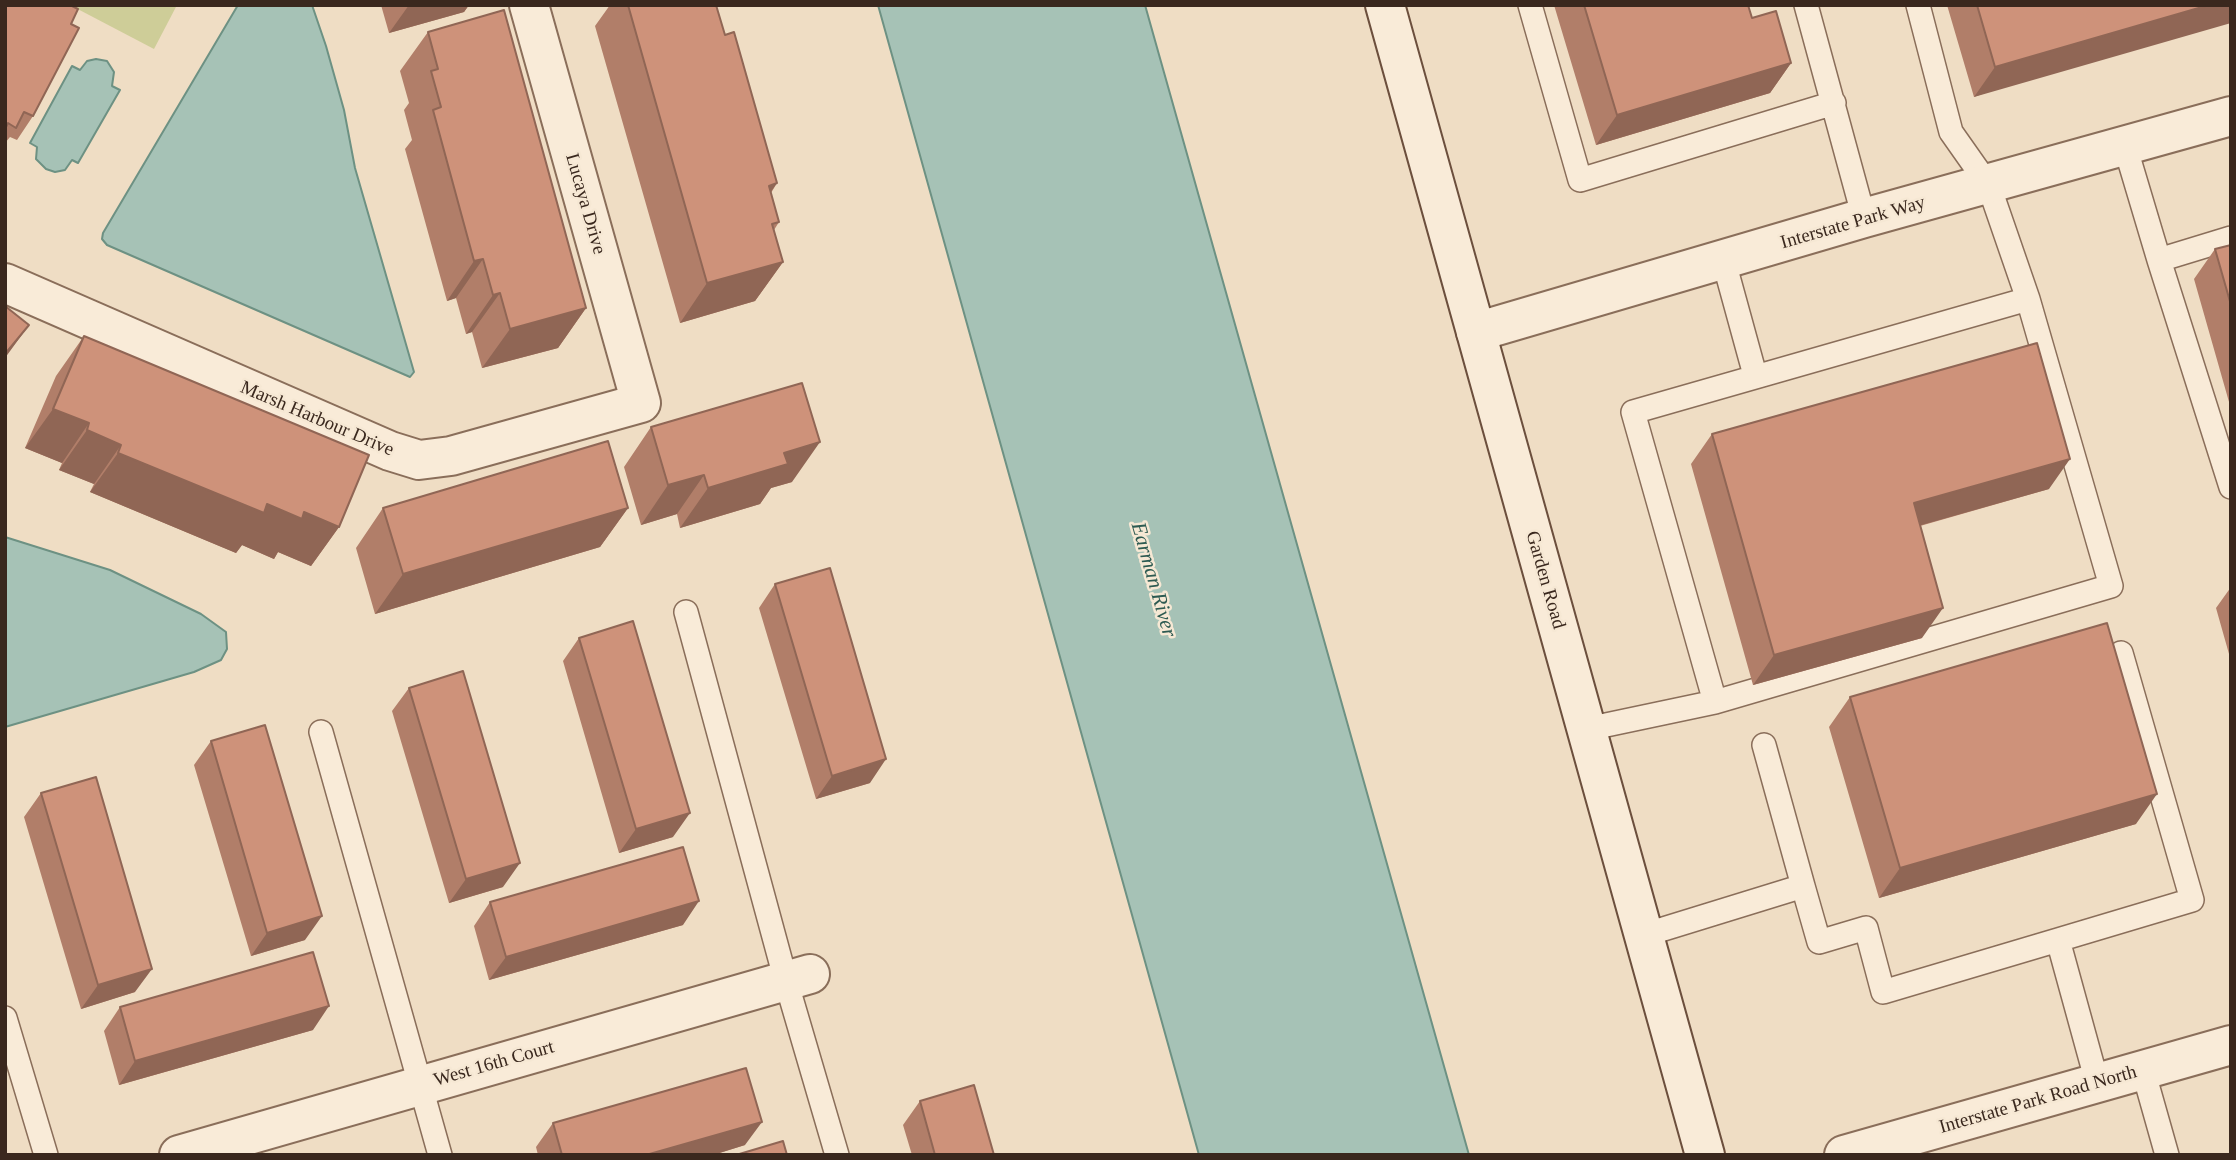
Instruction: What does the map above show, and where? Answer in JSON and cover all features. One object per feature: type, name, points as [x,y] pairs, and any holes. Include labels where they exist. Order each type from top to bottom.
[{"type":"street","name":"Lucaya Drive","points":[[529,5],[641,403]]},
{"type":"street","name":"Garden Road","points":[[1385,5],[1705,1155]]},
{"type":"street","name":"Interstate Park Way","points":[[1476,332],[1724,262],[1864,218],[1989,186],[2231,116]]},
{"type":"street","name":"Marsh Harbour Drive","points":[[5,284],[390,452],[419,460],[451,456],[641,403]]},
{"type":"street","name":"West 16th Court","points":[[179,1155],[798,978]]},
{"type":"street","name":"Interstate Park Road North","points":[[1844,1155],[2231,1045]]},
{"type":"lane","points":[[1530,5],[1580,180],[1834,103]]},
{"type":"lane","points":[[1806,5],[1864,218]]},
{"type":"lane","points":[[1587,729],[1715,702],[2111,586],[2028,299],[1989,186],[1951,132],[1918,5]]},
{"type":"lane","points":[[2125,146],[2231,487]]},
{"type":"lane","points":[[2159,260],[2231,238]]},
{"type":"lane","points":[[1724,262],[1755,375]]},
{"type":"lane","points":[[1715,702],[1633,412],[2028,299]]},
{"type":"lane","points":[[686,612],[798,978],[837,1155]]},
{"type":"lane","points":[[1764,745],[1819,942],[1866,928],[1883,992],[2192,900],[2121,653]]},
{"type":"lane","points":[[321,732],[440,1155]]},
{"type":"lane","points":[[1644,935],[1804,886]]},
{"type":"lane","points":[[2058,940],[2097,1083]]},
{"type":"lane","points":[[5,1018],[46,1155]]},
{"type":"lane","points":[[2143,1070],[2167,1155]]},
{"type":"shaded area","points":[[70,5],[177,5],[154,49]]},
{"type":"water","points":[[238,5],[312,5],[344,110],[355,168],[414,372],[410,377],[107,245],[102,239],[103,233]]},
{"type":"water","name":"Earman River","points":[[878,5],[1145,5],[1469,1155],[1199,1155]]},
{"type":"water","points":[[87,61],[107,61],[114,72],[112,86],[120,90],[78,163],[72,160],[65,170],[55,172],[46,169],[36,159],[37,147],[30,143],[72,66],[80,70]]},
{"type":"water","points":[[5,537],[110,570],[201,614],[226,632],[227,649],[221,660],[194,672],[5,727]]},
{"type":"building","points":[[5,5],[70,5],[78,9],[71,24],[79,28],[33,116],[24,112],[16,128],[8,123],[5,129]]},
{"type":"building","points":[[628,5],[716,5],[725,35],[734,32],[777,183],[769,186],[779,222],[772,224],[783,262],[707,283]]},
{"type":"building","points":[[1584,5],[1748,5],[1752,18],[1776,11],[1791,63],[1617,115]]},
{"type":"building","points":[[1977,5],[2209,5],[1995,67]]},
{"type":"building","points":[[504,10],[586,308],[510,329],[500,293],[493,295],[483,259],[474,261],[433,110],[441,107],[431,71],[438,69],[428,32]]},
{"type":"building","points":[[2231,245],[2231,305],[2215,249]]},
{"type":"building","points":[[5,306],[29,325],[5,354]]},
{"type":"building","points":[[84,336],[369,455],[339,527],[304,512],[302,519],[267,504],[264,513],[118,453],[121,445],[87,430],[89,423],[53,409]]},
{"type":"building","points":[[2037,343],[2070,459],[1914,503],[1943,608],[1774,655],[1712,434]]},
{"type":"building","points":[[802,383],[820,442],[784,453],[788,464],[708,488],[704,475],[668,485],[651,427]]},
{"type":"building","points":[[608,441],[628,508],[403,574],[383,508]]},
{"type":"building","points":[[830,568],[886,759],[832,776],[775,584]]},
{"type":"building","points":[[633,621],[690,813],[636,829],[579,638]]},
{"type":"building","points":[[2107,623],[2157,794],[1900,868],[1850,697]]},
{"type":"building","points":[[463,671],[520,863],[466,879],[409,688]]},
{"type":"building","points":[[265,725],[322,916],[267,933],[211,741]]},
{"type":"building","points":[[96,777],[152,969],[98,985],[41,793]]},
{"type":"building","points":[[683,847],[699,901],[506,957],[490,902]]},
{"type":"building","points":[[313,952],[329,1006],[135,1061],[120,1007]]},
{"type":"building","points":[[746,1068],[762,1122],[646,1155],[562,1155],[553,1123]]},
{"type":"building","points":[[974,1085],[994,1155],[935,1155],[920,1101]]},
{"type":"building","points":[[783,1141],[787,1155],[736,1155]]}]
